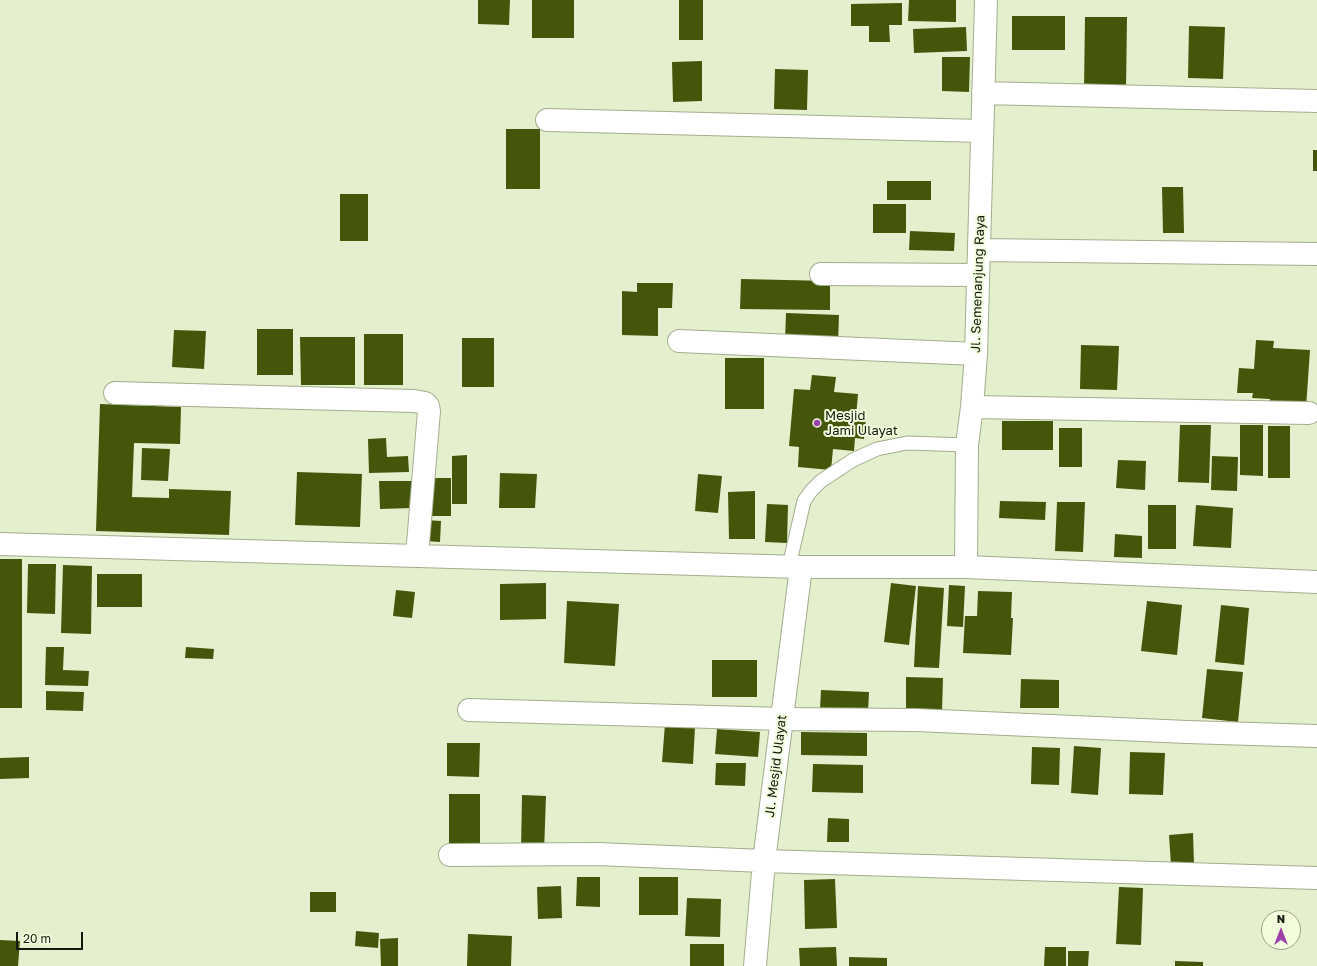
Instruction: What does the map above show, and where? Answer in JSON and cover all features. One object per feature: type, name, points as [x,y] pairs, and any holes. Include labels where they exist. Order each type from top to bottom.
[{"type":"street","name":"Jl. Semenanjung Raya","points":[[966,567],[967,445],[972,407],[976,354],[986,0]]},
{"type":"street","points":[[983,93],[1317,101]]},
{"type":"street","points":[[547,120],[982,131]]},
{"type":"street","points":[[979,250],[1317,254]]},
{"type":"street","points":[[821,274],[978,275]]},
{"type":"street","points":[[679,341],[976,354]]},
{"type":"street","points":[[115,393],[426,402],[429,411],[417,556]]},
{"type":"street","points":[[972,407],[1309,413]]},
{"type":"street","points":[[0,544],[795,566],[966,567],[1317,582]]},
{"type":"street","name":"Jl. Mesjid Ulayat","points":[[755,966],[764,861],[782,719],[795,566]]},
{"type":"street","points":[[469,710],[782,719],[916,720],[1317,736]]},
{"type":"street","points":[[450,855],[597,854],[764,861],[1317,878]]},
{"type":"lane","points":[[795,566],[804,501],[821,481],[853,460],[877,449],[907,444],[967,445]]},
{"type":"building","points":[[478,0],[510,0],[509,25],[478,24]]},
{"type":"building","points":[[532,0],[574,0],[574,38],[532,38]]},
{"type":"building","points":[[679,0],[703,0],[703,40],[679,40]]},
{"type":"building","points":[[909,0],[956,0],[956,22],[908,21]]},
{"type":"building","points":[[902,3],[902,25],[889,25],[890,42],[869,42],[869,26],[851,26],[851,4]]},
{"type":"building","points":[[1012,16],[1065,16],[1065,50],[1012,50]]},
{"type":"building","points":[[1085,17],[1127,17],[1126,90],[1084,89]]},
{"type":"building","points":[[1189,26],[1225,27],[1223,79],[1188,78]]},
{"type":"building","points":[[966,27],[967,51],[914,53],[913,29]]},
{"type":"building","points":[[942,57],[970,57],[969,92],[942,91]]},
{"type":"building","points":[[702,61],[702,101],[673,102],[672,62]]},
{"type":"building","points":[[775,69],[808,70],[807,110],[774,109]]},
{"type":"building","points":[[506,129],[540,129],[540,189],[506,189]]},
{"type":"building","points":[[1313,150],[1317,150],[1317,171],[1313,171]]},
{"type":"building","points":[[887,181],[931,181],[931,200],[887,200]]},
{"type":"building","points":[[1162,187],[1183,187],[1184,233],[1163,233]]},
{"type":"building","points":[[340,194],[368,194],[368,241],[340,241]]},
{"type":"building","points":[[873,204],[906,204],[906,233],[873,233]]},
{"type":"building","points":[[910,231],[955,233],[954,251],[909,250]]},
{"type":"building","points":[[741,279],[830,281],[830,310],[740,309]]},
{"type":"building","points":[[637,283],[673,283],[672,308],[658,308],[658,336],[622,335],[622,291],[637,292]]},
{"type":"building","points":[[786,313],[839,315],[838,344],[785,341]]},
{"type":"building","points":[[257,329],[293,329],[293,375],[257,375]]},
{"type":"building","points":[[174,330],[206,331],[204,369],[172,367]]},
{"type":"building","points":[[364,334],[403,334],[403,385],[364,385]]},
{"type":"building","points":[[300,337],[355,337],[355,385],[301,385]]},
{"type":"building","points":[[462,338],[494,338],[494,387],[462,387]]},
{"type":"building","points":[[1256,340],[1274,341],[1273,348],[1310,350],[1306,408],[1269,406],[1270,399],[1252,398],[1253,393],[1237,393],[1239,368],[1254,369]]},
{"type":"building","points":[[1081,345],[1119,346],[1117,390],[1080,389]]},
{"type":"building","points":[[725,358],[764,358],[764,409],[725,409]]},
{"type":"building","points":[[812,375],[836,377],[834,392],[858,394],[856,417],[866,418],[864,439],[855,438],[854,451],[833,449],[831,470],[798,467],[799,447],[789,446],[794,389],[810,390]]},
{"type":"building","points":[[100,404],[181,407],[180,444],[134,443],[132,497],[169,498],[169,489],[231,491],[229,535],[96,531]]},
{"type":"building","points":[[1002,421],[1053,421],[1053,450],[1002,450]]},
{"type":"building","points":[[1180,425],[1211,425],[1209,483],[1178,482]]},
{"type":"building","points":[[1240,425],[1263,425],[1263,476],[1240,475]]},
{"type":"building","points":[[1268,426],[1290,426],[1290,478],[1268,478]]},
{"type":"building","points":[[1059,428],[1082,428],[1082,467],[1059,467]]},
{"type":"building","points":[[386,438],[387,457],[408,456],[409,472],[369,473],[368,439]]},
{"type":"building","points":[[142,448],[170,449],[168,481],[141,480]]},
{"type":"building","points":[[467,455],[467,504],[452,504],[452,456]]},
{"type":"building","points":[[1212,456],[1238,457],[1237,491],[1211,490]]},
{"type":"building","points":[[1118,460],[1146,461],[1145,490],[1116,488]]},
{"type":"building","points":[[297,472],[362,474],[360,527],[295,525]]},
{"type":"building","points":[[500,473],[537,474],[535,508],[499,508]]},
{"type":"building","points":[[698,474],[722,476],[718,513],[695,511]]},
{"type":"building","points":[[429,478],[451,478],[451,516],[429,516]]},
{"type":"building","points":[[379,481],[412,481],[412,508],[380,509]]},
{"type":"building","points":[[755,491],[755,539],[729,539],[728,492]]},
{"type":"building","points":[[1000,501],[1046,502],[1045,520],[999,518]]},
{"type":"building","points":[[1057,502],[1085,502],[1083,552],[1055,551]]},
{"type":"building","points":[[767,504],[788,505],[787,543],[765,542]]},
{"type":"building","points":[[1148,505],[1176,505],[1176,549],[1148,549]]},
{"type":"building","points":[[1196,505],[1233,508],[1231,548],[1193,546]]},
{"type":"building","points":[[425,520],[441,521],[440,542],[425,541]]},
{"type":"building","points":[[1115,534],[1142,536],[1142,558],[1114,557]]},
{"type":"building","points":[[0,559],[22,559],[22,708],[0,708]]},
{"type":"building","points":[[28,564],[56,564],[55,614],[27,613]]},
{"type":"building","points":[[63,565],[92,566],[91,634],[61,633]]},
{"type":"building","points":[[97,574],[142,574],[142,607],[97,607]]},
{"type":"building","points":[[546,583],[546,619],[500,620],[500,584]]},
{"type":"building","points":[[891,583],[916,586],[909,645],[884,642]]},
{"type":"building","points":[[949,585],[965,586],[963,627],[947,626]]},
{"type":"building","points":[[918,586],[944,588],[939,668],[914,667]]},
{"type":"building","points":[[396,590],[415,592],[412,618],[393,616]]},
{"type":"building","points":[[978,591],[1012,592],[1011,618],[1013,618],[1011,655],[963,653],[965,616],[977,616]]},
{"type":"building","points":[[567,601],[619,604],[615,666],[564,663]]},
{"type":"building","points":[[1147,601],[1182,605],[1177,655],[1141,651]]},
{"type":"building","points":[[1221,605],[1249,608],[1244,665],[1215,662]]},
{"type":"building","points":[[46,647],[64,647],[63,670],[89,671],[88,686],[45,685]]},
{"type":"building","points":[[186,647],[214,649],[213,659],[185,658]]},
{"type":"building","points":[[712,660],[757,660],[757,697],[712,697]]},
{"type":"building","points":[[1207,669],[1243,672],[1238,722],[1202,718]]},
{"type":"building","points":[[906,677],[943,678],[942,711],[906,710]]},
{"type":"building","points":[[1021,679],[1059,680],[1059,708],[1020,708]]},
{"type":"building","points":[[821,690],[869,692],[868,713],[820,710]]},
{"type":"building","points":[[46,691],[84,692],[83,711],[46,710]]},
{"type":"building","points":[[665,724],[695,727],[693,764],[662,762]]},
{"type":"building","points":[[717,729],[760,732],[758,757],[715,754]]},
{"type":"building","points":[[801,732],[867,733],[867,756],[801,755]]},
{"type":"building","points":[[447,743],[480,743],[479,777],[447,776]]},
{"type":"building","points":[[1074,746],[1101,748],[1098,795],[1071,793]]},
{"type":"building","points":[[1032,747],[1060,748],[1059,785],[1031,784]]},
{"type":"building","points":[[1130,752],[1165,753],[1163,795],[1129,794]]},
{"type":"building","points":[[29,757],[29,778],[0,779],[0,758]]},
{"type":"building","points":[[716,763],[746,763],[745,786],[715,785]]},
{"type":"building","points":[[813,764],[863,765],[863,793],[812,792]]},
{"type":"building","points":[[449,794],[480,794],[480,843],[449,843]]},
{"type":"building","points":[[522,795],[546,796],[544,852],[521,851]]},
{"type":"building","points":[[828,818],[849,819],[849,842],[827,842]]},
{"type":"building","points":[[1193,833],[1194,864],[1171,865],[1169,835]]},
{"type":"building","points":[[577,877],[600,877],[600,907],[576,906]]},
{"type":"building","points":[[639,877],[678,877],[678,915],[639,915]]},
{"type":"building","points":[[835,879],[837,928],[805,929],[804,880]]},
{"type":"building","points":[[561,886],[562,918],[538,919],[537,887]]},
{"type":"building","points":[[1119,887],[1143,888],[1141,945],[1116,944]]},
{"type":"building","points":[[310,892],[336,892],[336,912],[310,912]]},
{"type":"building","points":[[687,898],[721,899],[720,937],[685,936]]},
{"type":"building","points":[[356,931],[379,933],[378,948],[355,946]]},
{"type":"building","points":[[468,934],[512,936],[511,966],[467,966]]},
{"type":"building","points":[[398,938],[398,966],[381,966],[380,939]]},
{"type":"building","points":[[0,940],[20,941],[18,966],[0,966]]},
{"type":"building","points":[[690,944],[724,944],[724,966],[690,966]]},
{"type":"building","points":[[836,947],[837,966],[800,966],[799,948]]},
{"type":"building","points":[[1045,947],[1066,947],[1066,966],[1044,966]]},
{"type":"building","points":[[1068,951],[1089,951],[1088,966],[1068,966]]},
{"type":"building","points":[[849,957],[887,958],[887,966],[849,966]]},
{"type":"building","points":[[1175,961],[1203,962],[1203,966],[1175,966]]},
{"type":"place","name":"Mesjid Jami Ulayat","points":[[817,423]]}]
